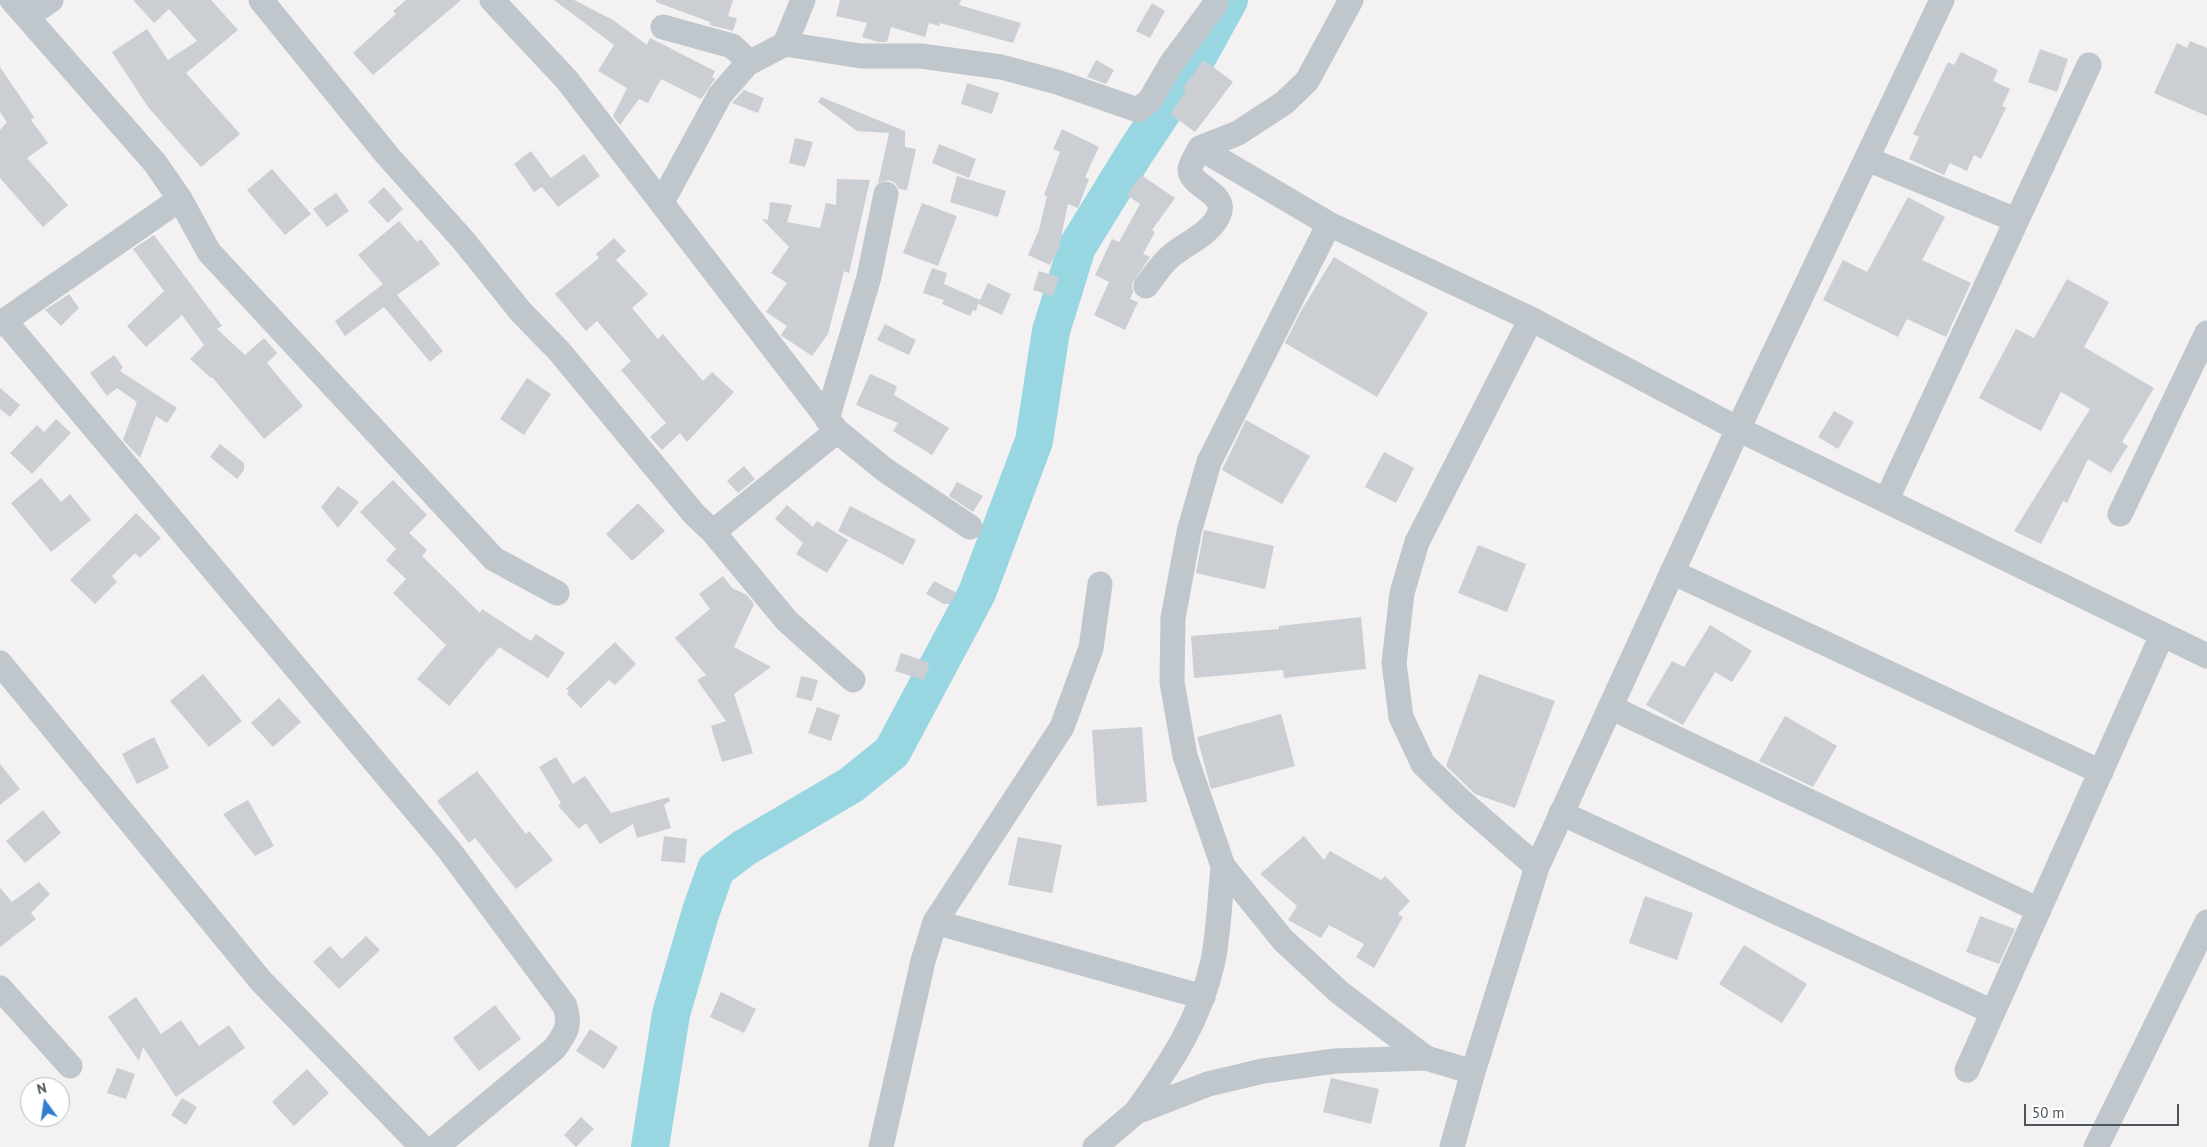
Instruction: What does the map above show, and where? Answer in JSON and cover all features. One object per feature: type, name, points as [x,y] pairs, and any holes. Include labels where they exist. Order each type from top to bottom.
[{"type":"street","points":[[51,0],[20,8],[155,163],[180,199],[209,252],[494,559],[557,593]]},
{"type":"street","points":[[261,0],[387,155],[463,240],[521,312],[559,351],[694,514],[713,532],[787,621],[853,680]]},
{"type":"street","points":[[492,0],[567,80],[832,425],[885,470],[970,527]]},
{"type":"street","points":[[785,44],[803,0]]},
{"type":"street","points":[[1146,286],[1170,256],[1197,240],[1219,216],[1221,208],[1218,200],[1192,176],[1190,168],[1200,148],[1238,133],[1284,103],[1307,81],[1351,0]]},
{"type":"street","points":[[1452,1147],[1473,1072],[1537,867],[1738,429],[1942,0]]},
{"type":"street","points":[[662,202],[720,95],[747,64],[785,44],[861,56],[921,56],[1001,67],[1056,82],[1138,110],[1144,108],[1150,100],[1170,64],[1216,3]]},
{"type":"street","points":[[663,27],[732,46],[742,55],[747,64]]},
{"type":"street","points":[[1886,501],[2089,65]]},
{"type":"street","points":[[1200,148],[1329,224],[1531,319],[1738,429],[2207,656]]},
{"type":"street","points":[[1867,159],[2016,220]]},
{"type":"street","points":[[713,532],[832,425],[869,276],[886,194]]},
{"type":"street","points":[[180,199],[135,232],[93,258],[2,322],[449,850],[565,1006],[569,1020],[565,1035],[554,1049],[436,1147]]},
{"type":"street","points":[[1329,224],[1209,462],[1189,532],[1173,618],[1172,682],[1185,756],[1223,866],[1283,940],[1339,992],[1426,1058]]},
{"type":"street","points":[[1531,319],[1417,542],[1402,593],[1394,663],[1401,717],[1423,764],[1460,800],[1537,867]]},
{"type":"street","points":[[2120,514],[2207,333]]},
{"type":"street","points":[[1672,572],[2101,772]]},
{"type":"street","points":[[881,1147],[923,961],[935,922],[1062,727],[1091,648],[1100,584]]},
{"type":"street","points":[[1967,1070],[2162,635]]},
{"type":"street","points":[[0,663],[261,981],[422,1147]]},
{"type":"street","points":[[1610,707],[2039,910]]},
{"type":"street","points":[[1562,813],[1993,1012]]},
{"type":"street","points":[[1095,1147],[1136,1112],[1173,1060],[1190,1029],[1203,997],[1213,960],[1223,866]]},
{"type":"street","points":[[935,922],[1203,997]]},
{"type":"street","points":[[2096,1147],[2207,922]]},
{"type":"street","points":[[0,988],[70,1066]]},
{"type":"street","points":[[1136,1112],[1208,1084],[1263,1071],[1335,1060],[1426,1058],[1473,1072]]},
{"type":"building","points":[[133,0],[211,0],[238,30],[186,73],[240,134],[201,167],[148,107],[112,52],[147,29],[168,60],[197,41],[169,9],[154,23]]},
{"type":"building","points":[[406,0],[461,0],[373,75],[353,53],[396,14],[393,11]]},
{"type":"building","points":[[554,0],[574,0],[613,20],[647,45],[650,38],[715,71],[712,77],[715,79],[701,99],[661,79],[648,103],[639,99],[620,125],[613,116],[627,88],[598,71],[614,45]]},
{"type":"building","points":[[656,0],[733,0],[728,16],[737,18],[733,31],[710,25],[710,22],[656,2]]},
{"type":"building","points":[[840,0],[961,0],[959,5],[1021,23],[1013,43],[940,23],[939,26],[929,23],[925,37],[891,27],[887,42],[878,42],[862,37],[867,23],[836,16]]},
{"type":"building","points":[[1152,3],[1165,11],[1150,38],[1136,31]]},
{"type":"building","points":[[2190,41],[2207,48],[2207,116],[2154,93],[2177,43],[2187,48]]},
{"type":"building","points":[[2040,49],[2068,59],[2057,92],[2028,82]]},
{"type":"building","points":[[1961,52],[1998,70],[1993,81],[2010,89],[2002,106],[2006,108],[1981,159],[1974,155],[1967,171],[1950,163],[1944,175],[1909,159],[1919,137],[1913,134],[1948,62],[1954,65]]},
{"type":"building","points":[[1096,60],[1114,70],[1106,84],[1087,77]]},
{"type":"building","points":[[1204,60],[1233,82],[1195,132],[1170,114],[1186,91],[1183,88]]},
{"type":"building","points":[[0,67],[34,117],[31,120],[48,143],[27,158],[68,205],[43,227],[0,178],[0,130],[7,122],[0,112]]},
{"type":"building","points":[[967,83],[999,93],[992,114],[961,104]]},
{"type":"building","points":[[744,90],[764,98],[758,113],[732,103]]},
{"type":"building","points":[[821,97],[905,131],[905,147],[916,149],[907,190],[899,189],[895,183],[889,180],[878,183],[889,133],[857,131],[818,102]]},
{"type":"building","points":[[1062,129],[1099,147],[1085,177],[1089,179],[1078,208],[1068,204],[1059,247],[1050,265],[1028,255],[1039,230],[1047,196],[1044,195],[1060,152],[1053,149]]},
{"type":"building","points":[[795,138],[813,142],[805,167],[789,163]]},
{"type":"building","points":[[939,144],[976,159],[969,178],[932,163]]},
{"type":"building","points":[[531,151],[551,178],[584,154],[600,176],[558,207],[542,187],[534,192],[514,164]]},
{"type":"building","points":[[272,169],[311,214],[285,235],[247,190]]},
{"type":"building","points":[[1141,175],[1175,198],[1152,230],[1155,232],[1143,254],[1150,257],[1132,284],[1133,292],[1130,299],[1138,302],[1125,330],[1094,315],[1109,282],[1095,275],[1112,239],[1119,242],[1140,204],[1127,195]]},
{"type":"building","points":[[957,176],[1006,191],[998,217],[950,202]]},
{"type":"building","points":[[837,179],[870,180],[849,273],[844,271],[828,334],[812,356],[782,336],[787,326],[766,312],[787,283],[771,273],[789,247],[762,219],[768,220],[770,202],[792,205],[787,222],[820,228],[826,203],[836,205]]},
{"type":"building","points":[[384,187],[403,209],[388,223],[368,202]]},
{"type":"building","points":[[336,193],[349,211],[327,227],[313,209]]},
{"type":"building","points":[[1908,197],[1945,217],[1922,260],[1971,283],[1946,337],[1907,319],[1898,337],[1823,300],[1843,260],[1867,272]]},
{"type":"building","points":[[922,203],[957,216],[938,266],[903,253]]},
{"type":"building","points":[[399,221],[417,242],[421,239],[440,264],[397,295],[443,351],[430,362],[384,307],[345,336],[335,321],[383,284],[358,255]]},
{"type":"building","points":[[154,235],[222,326],[217,329],[245,355],[264,338],[277,353],[267,363],[303,406],[264,439],[212,377],[190,359],[204,345],[182,315],[146,347],[127,326],[164,291],[133,249]]},
{"type":"building","points":[[614,238],[626,251],[616,260],[648,294],[632,308],[658,339],[663,334],[703,381],[712,372],[734,392],[687,442],[680,433],[662,450],[650,437],[666,423],[621,370],[631,361],[597,321],[586,331],[555,294],[599,258],[596,254]]},
{"type":"building","points":[[1334,257],[1428,313],[1377,397],[1285,343],[1301,311]]},
{"type":"building","points":[[932,268],[947,273],[944,284],[980,300],[988,283],[1011,294],[1002,315],[978,304],[976,311],[973,310],[970,316],[942,304],[944,300],[923,293]]},
{"type":"building","points":[[1039,271],[1059,277],[1053,296],[1033,290]]},
{"type":"building","points":[[2067,279],[2109,302],[2084,347],[2154,388],[2122,442],[2128,446],[2111,473],[2088,459],[2067,503],[2063,501],[2041,544],[2014,531],[2090,409],[2061,392],[2041,431],[1979,398],[2016,329],[2034,338]]},
{"type":"building","points":[[69,294],[79,308],[61,326],[45,310]]},
{"type":"building","points":[[885,324],[916,340],[909,355],[877,340]]},
{"type":"building","points":[[114,355],[123,367],[120,371],[177,408],[167,423],[156,416],[140,458],[123,440],[137,402],[117,388],[107,396],[90,373]]},
{"type":"building","points":[[870,374],[897,386],[894,395],[949,428],[932,455],[893,431],[898,423],[856,405]]},
{"type":"building","points":[[527,378],[551,394],[524,435],[500,419]]},
{"type":"building","points":[[0,388],[20,405],[10,417],[0,409]]},
{"type":"building","points":[[1834,411],[1854,422],[1838,449],[1818,437]]},
{"type":"building","points":[[56,419],[71,433],[32,474],[10,453],[37,425],[44,432]]},
{"type":"building","points":[[1246,420],[1310,456],[1282,504],[1222,470]]},
{"type":"building","points":[[220,444],[244,463],[244,470],[237,479],[210,457]]},
{"type":"building","points":[[1384,452],[1414,468],[1396,503],[1365,487]]},
{"type":"building","points":[[744,466],[755,479],[738,493],[727,481]]},
{"type":"building","points":[[41,478],[61,502],[70,494],[91,520],[51,552],[11,503]]},
{"type":"building","points":[[393,480],[427,515],[409,533],[427,550],[422,556],[480,613],[482,609],[531,641],[536,634],[565,653],[548,678],[499,647],[449,706],[417,679],[446,645],[393,593],[406,579],[386,560],[396,549],[360,512]]},
{"type":"building","points":[[957,482],[983,496],[973,512],[949,496]]},
{"type":"building","points":[[338,486],[359,502],[338,528],[321,507]]},
{"type":"building","points":[[638,503],[665,531],[632,561],[606,534]]},
{"type":"building","points":[[787,505],[813,527],[817,521],[848,540],[827,573],[796,554],[803,543],[775,519]]},
{"type":"building","points":[[850,506],[916,540],[903,565],[838,531]]},
{"type":"building","points":[[136,513],[161,538],[140,558],[135,553],[112,576],[117,582],[95,604],[70,580]]},
{"type":"building","points":[[1204,530],[1274,546],[1265,589],[1196,573]]},
{"type":"building","points":[[1478,545],[1526,564],[1507,612],[1458,593]]},
{"type":"building","points":[[723,576],[732,588],[747,595],[754,604],[734,647],[771,667],[734,694],[753,753],[722,762],[711,726],[726,721],[697,680],[706,675],[675,638],[710,609],[699,594]]},
{"type":"building","points":[[934,581],[957,593],[950,604],[944,604],[926,594]]},
{"type":"building","points":[[1361,617],[1366,669],[1284,678],[1283,670],[1194,678],[1191,636],[1279,629],[1279,626]]},
{"type":"building","points":[[1710,625],[1752,651],[1732,682],[1715,672],[1683,725],[1646,705],[1672,661],[1684,667]]},
{"type":"building","points":[[615,642],[636,664],[615,685],[609,680],[581,708],[567,694],[569,691],[566,689]]},
{"type":"building","points":[[901,653],[930,663],[924,680],[895,671]]},
{"type":"building","points":[[203,674],[242,721],[209,747],[170,701]]},
{"type":"building","points":[[1479,674],[1555,701],[1515,808],[1475,794],[1446,766]]},
{"type":"building","points":[[801,676],[818,680],[812,701],[796,697]]},
{"type":"building","points":[[279,698],[301,722],[273,747],[251,723]]},
{"type":"building","points":[[817,707],[840,715],[831,741],[808,733]]},
{"type":"building","points":[[1281,714],[1295,766],[1211,789],[1197,737]]},
{"type":"building","points":[[1785,716],[1837,746],[1813,787],[1759,761]]},
{"type":"building","points":[[1142,727],[1147,802],[1097,806],[1092,730]]},
{"type":"building","points":[[154,737],[169,768],[137,784],[122,754]]},
{"type":"building","points":[[556,757],[573,784],[585,776],[611,813],[669,797],[670,801],[664,805],[671,828],[637,838],[633,824],[600,844],[586,823],[579,829],[558,806],[561,803],[539,767]]},
{"type":"building","points":[[0,764],[20,789],[0,805]]},
{"type":"building","points":[[477,771],[526,834],[529,831],[553,860],[516,889],[475,838],[469,843],[437,801]]},
{"type":"building","points":[[248,800],[274,846],[255,856],[223,814]]},
{"type":"building","points":[[43,810],[61,833],[25,863],[6,841]]},
{"type":"building","points":[[664,836],[687,839],[685,863],[661,861]]},
{"type":"building","points":[[1304,836],[1324,860],[1330,851],[1381,880],[1385,876],[1410,901],[1398,914],[1403,917],[1374,968],[1356,957],[1364,944],[1329,925],[1321,938],[1288,920],[1297,906],[1260,874]]},
{"type":"building","points":[[1018,837],[1062,845],[1052,893],[1008,885]]},
{"type":"building","points":[[39,882],[50,894],[31,913],[36,919],[0,947],[0,888],[12,902]]},
{"type":"building","points":[[1645,896],[1693,913],[1677,960],[1629,943]]},
{"type":"building","points":[[1980,916],[2015,929],[1999,964],[1966,952]]},
{"type":"building","points":[[366,936],[380,950],[339,989],[313,962],[330,946],[342,959]]},
{"type":"building","points":[[1744,945],[1807,984],[1782,1023],[1719,984]]},
{"type":"building","points":[[721,992],[756,1009],[744,1033],[710,1017]]},
{"type":"building","points":[[136,997],[161,1034],[181,1020],[199,1046],[229,1025],[245,1048],[176,1097],[143,1047],[139,1061],[108,1017]]},
{"type":"building","points":[[495,1005],[521,1039],[479,1071],[453,1038]]},
{"type":"building","points":[[590,1029],[618,1047],[604,1069],[576,1051]]},
{"type":"building","points":[[117,1068],[135,1074],[126,1099],[107,1093]]},
{"type":"building","points":[[307,1069],[329,1093],[294,1126],[272,1102]]},
{"type":"building","points":[[1331,1078],[1379,1089],[1371,1124],[1323,1112]]},
{"type":"building","points":[[182,1098],[197,1107],[186,1125],[171,1115]]},
{"type":"building","points":[[581,1117],[594,1129],[576,1147],[564,1135]]},
{"type":"waterway","points":[[650,1147],[671,1014],[701,911],[716,869],[744,848],[851,785],[892,752],[977,593],[1034,441],[1051,331],[1077,247],[1135,153],[1192,67],[1229,0]]}]
